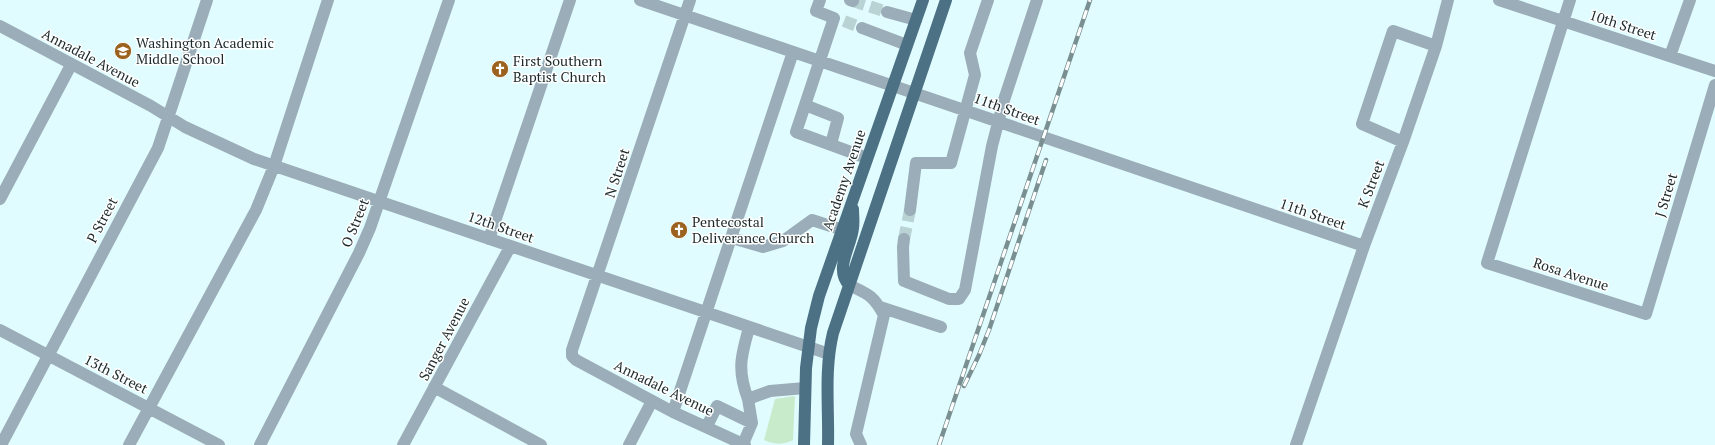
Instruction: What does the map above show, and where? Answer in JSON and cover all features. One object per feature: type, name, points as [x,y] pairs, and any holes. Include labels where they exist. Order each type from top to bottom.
[{"type":"main road","name":"Academy Avenue","points":[[804,445],[805,388],[808,348],[819,296],[923,0]]},
{"type":"main road","points":[[828,445],[827,387],[829,354],[833,333],[946,0]]},
{"type":"main road","points":[[849,285],[844,280],[842,268],[854,228],[852,202]]},
{"type":"street","name":"P Street","points":[[1,445],[158,148],[207,0]]},
{"type":"street","points":[[129,445],[256,210],[274,166],[328,0]]},
{"type":"street","name":"O Street","points":[[260,445],[360,253],[380,201],[449,0]]},
{"type":"street","points":[[489,239],[570,0]]},
{"type":"street","name":"11th Street","points":[[640,0],[1364,246]]},
{"type":"street","name":"N Street","points":[[572,356],[572,350],[690,0]]},
{"type":"street","points":[[820,0],[816,11],[839,20],[820,61],[796,132],[867,158]]},
{"type":"street","points":[[910,210],[916,162],[951,163],[975,75],[970,53],[988,0]]},
{"type":"street","points":[[904,238],[904,281],[949,299],[958,299],[965,290],[992,146],[998,122],[1037,0]]},
{"type":"street","name":"K Street","points":[[1296,445],[1364,246],[1403,142],[1436,46],[1448,0]]},
{"type":"street","name":"10th Street","points":[[1499,0],[1715,71]]},
{"type":"street","points":[[1563,21],[1570,0]]},
{"type":"street","points":[[1670,56],[1690,0]]},
{"type":"street","points":[[887,12],[916,20]]},
{"type":"street","name":"Rosa Avenue","points":[[1563,21],[1487,263],[1646,314]]},
{"type":"street","name":"Annadale Avenue","points":[[0,26],[168,117]]},
{"type":"street","points":[[862,28],[907,45]]},
{"type":"street","points":[[1403,142],[1362,124],[1393,31],[1436,46]]},
{"type":"street","points":[[674,412],[705,313],[732,238],[793,52]]},
{"type":"street","points":[[0,199],[71,65]]},
{"type":"street","name":"J Street","points":[[1646,314],[1715,85]]},
{"type":"street","points":[[805,105],[838,118],[831,144]]},
{"type":"street","name":"12th Street","points":[[168,117],[219,143],[274,166],[829,354]]},
{"type":"street","points":[[732,238],[763,247],[783,241],[812,220],[843,230]]},
{"type":"street","name":"Sanger Avenue","points":[[403,445],[510,247]]},
{"type":"street","points":[[849,285],[870,296],[876,301],[884,315],[856,434],[861,445]]},
{"type":"street","points":[[880,307],[941,327]]},
{"type":"street","points":[[744,444],[752,423],[748,398],[743,385],[741,358],[749,328]]},
{"type":"street","name":"13th Street","points":[[0,330],[219,445]]},
{"type":"street","name":"Annadale Avenue","points":[[572,356],[576,360],[674,412],[744,444]]},
{"type":"street","points":[[434,387],[519,440],[541,445]]},
{"type":"street","points":[[748,398],[770,391],[805,388]]},
{"type":"street","points":[[628,445],[652,400]]},
{"type":"street","points":[[707,426],[717,406],[752,423]]},
{"type":"green space","points":[[795,396],[793,440],[779,444],[764,440],[775,399]]},
{"type":"tunnel","points":[[853,1],[887,12]]},
{"type":"tunnel","points":[[844,21],[862,28]]},
{"type":"tunnel","points":[[904,239],[910,210]]},
{"type":"railway","points":[[939,445],[1090,0]]},
{"type":"railway","points":[[964,386],[989,330],[1046,160]]},
{"type":"place","name":"Washington Academic Middle School","points":[[123,51]]},
{"type":"place","name":"First Southern Baptist Church","points":[[500,69]]},
{"type":"place","name":"Pentecostal Deliverance Church","points":[[679,230]]}]
